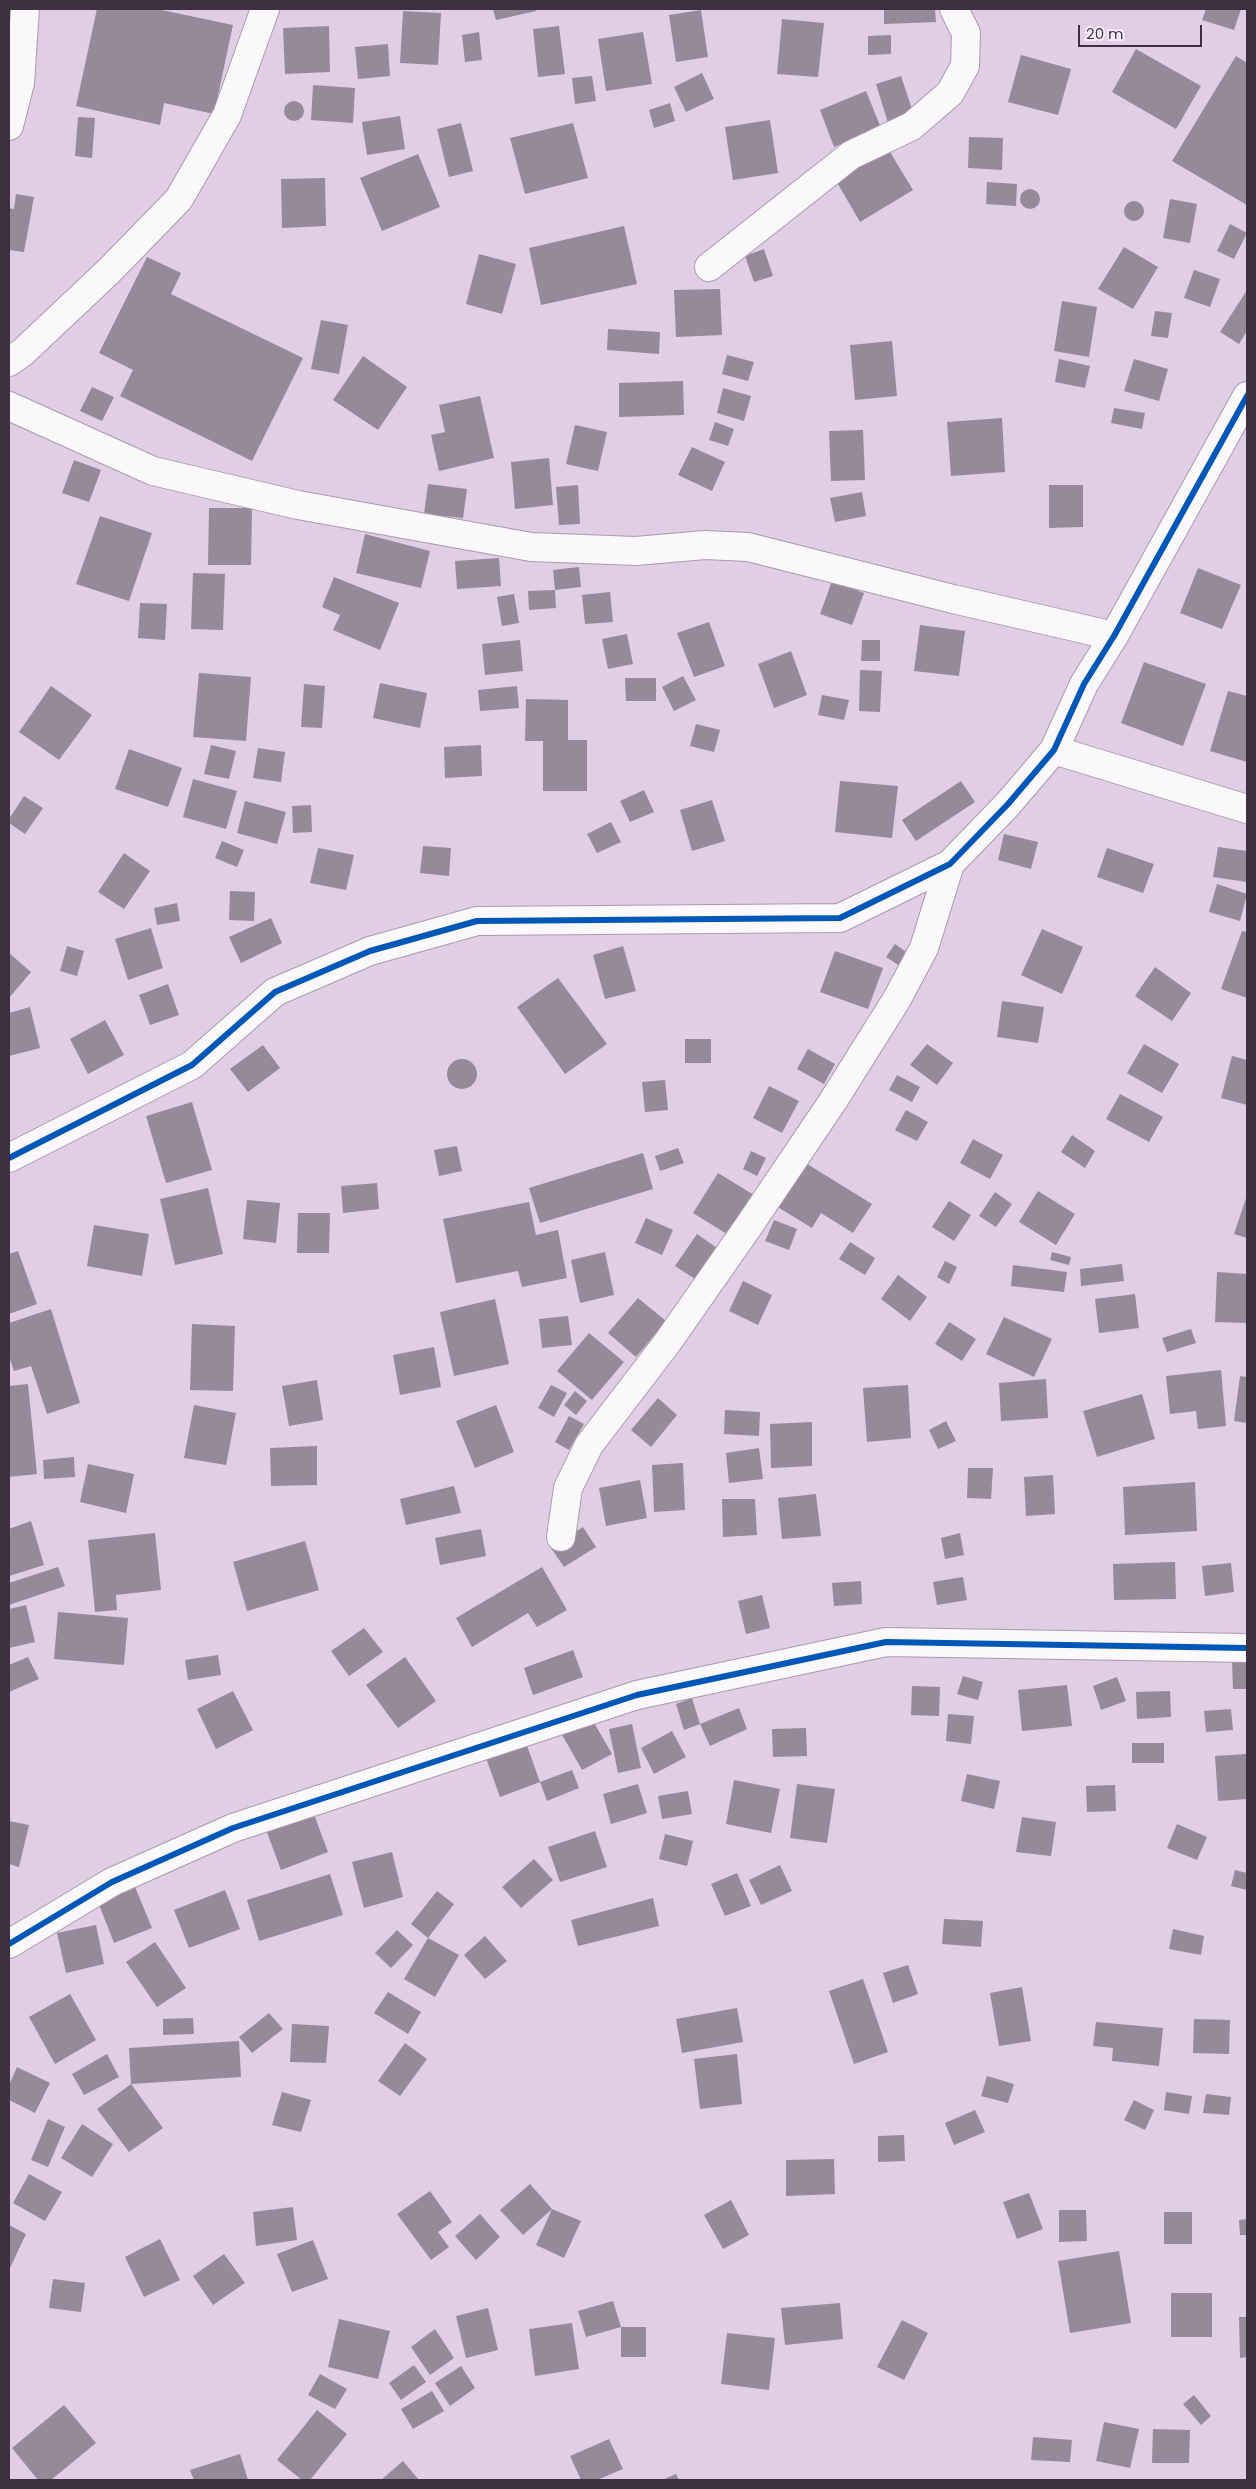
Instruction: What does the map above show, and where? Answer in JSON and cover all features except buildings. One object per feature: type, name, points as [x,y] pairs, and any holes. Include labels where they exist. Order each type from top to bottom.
[{"type":"street","points":[[9,126],[20,83],[24,9]]},
{"type":"street","points":[[9,362],[23,352],[109,271],[179,199],[227,115],[265,9]]},
{"type":"street","points":[[709,267],[851,156],[912,126],[950,93],[965,66],[966,34],[954,9]]},
{"type":"street","points":[[9,1158],[192,1065],[275,992],[370,951],[478,921],[840,918],[950,864],[1008,804],[1054,750],[1084,684],[1114,636],[1247,396]]},
{"type":"street","points":[[9,406],[154,471],[298,505],[531,547],[636,551],[719,546],[765,550],[953,599],[1114,636]]},
{"type":"street","points":[[1054,750],[1247,809]]},
{"type":"street","points":[[561,1537],[568,1488],[589,1445],[667,1343],[748,1227],[833,1101],[897,1000],[924,948],[950,864]]},
{"type":"street","points":[[9,1944],[112,1882],[233,1828],[637,1695],[886,1642],[1247,1648]]},
{"type":"cycle path","points":[[9,1158],[192,1065],[275,992],[370,951],[477,921],[840,918],[950,864],[1008,804],[1054,750],[1084,684],[1114,636],[1247,396]]},
{"type":"cycle path","points":[[9,1944],[112,1882],[233,1828],[637,1695],[886,1642],[1247,1648]]}]
